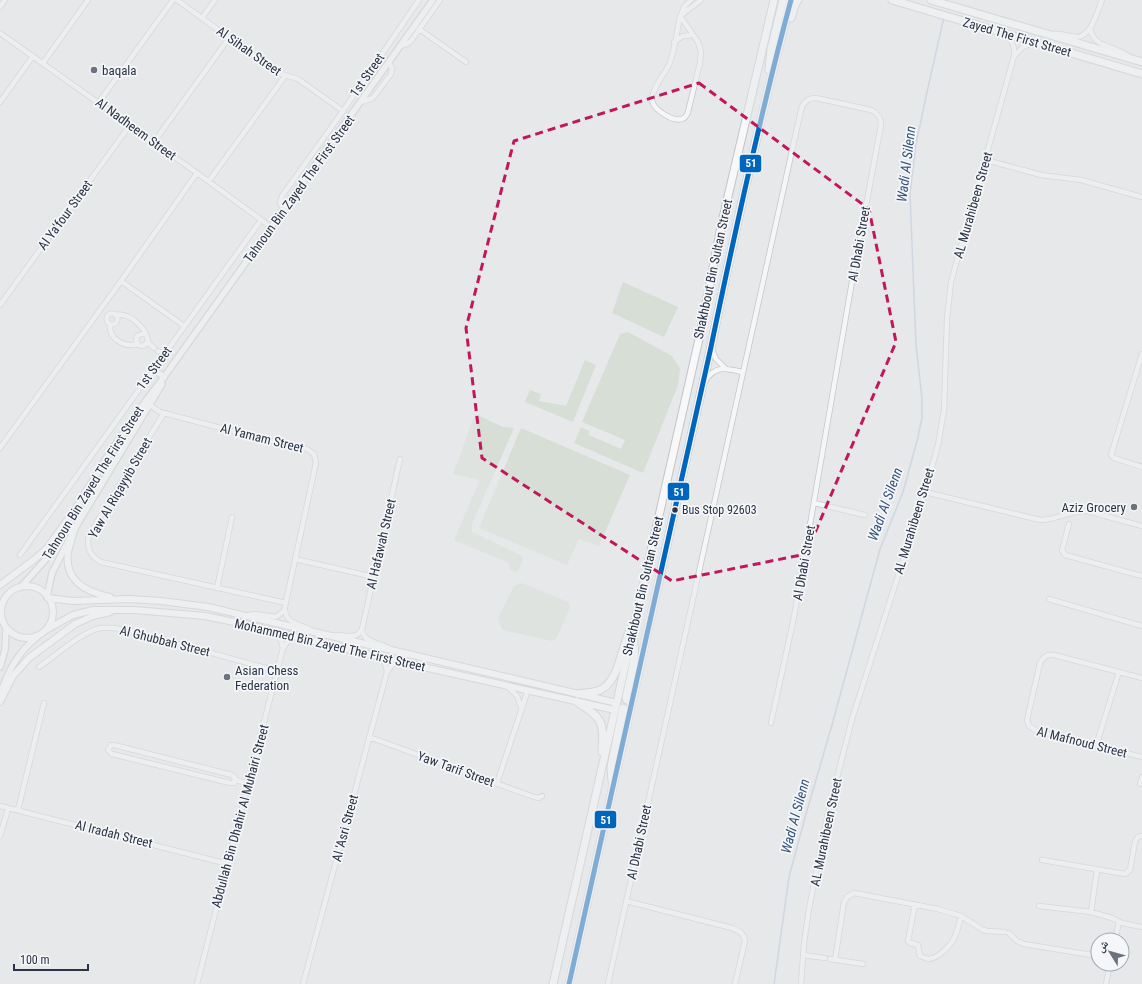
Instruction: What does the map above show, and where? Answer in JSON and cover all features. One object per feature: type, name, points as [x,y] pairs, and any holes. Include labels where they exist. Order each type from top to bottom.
[{"type":"main road","points":[[769,0],[769,20]]},
{"type":"main road","name":"Shakhbout Bin Sultan Street","points":[[553,984],[600,776],[614,706],[636,621],[699,339],[722,222],[774,0]]},
{"type":"main road","points":[[770,80],[769,63],[771,49],[783,0]]},
{"type":"main road","name":"Shakhbout Bin Sultan Street","points":[[569,984],[712,347],[733,242],[770,80],[791,0]]},
{"type":"main road","points":[[770,80],[779,60],[795,5],[798,0]]},
{"type":"main road","name":"Zayed The First Street","points":[[892,0],[1142,74]]},
{"type":"main road","name":"Zayed The First Street","points":[[931,0],[1142,62]]},
{"type":"main road","points":[[0,585],[35,559],[48,547],[80,502]]},
{"type":"main road","points":[[74,528],[68,553],[68,560],[69,567],[75,579],[85,589],[91,592],[117,599]]},
{"type":"main road","points":[[21,587],[36,588],[48,597],[52,607],[52,617],[46,630],[38,636],[32,638],[20,638],[10,632],[4,626],[0,614],[4,600],[12,591],[21,587]]},
{"type":"main road","points":[[0,599],[8,595]]},
{"type":"main road","name":"Mohammed Bin Zayed The First Street","points":[[48,597],[73,601],[117,599],[161,601],[208,607],[565,690],[614,706]]},
{"type":"main road","points":[[0,702],[13,676],[29,658],[75,624],[93,616],[120,610]]},
{"type":"main road","name":"Mohammed Bin Zayed The First Street","points":[[46,630],[65,619],[84,611],[120,610],[205,616],[577,702],[614,706]]},
{"type":"main road","points":[[578,694],[594,692],[609,684],[615,673],[627,637],[636,621]]},
{"type":"main road","points":[[632,636],[635,651],[626,698],[627,700],[632,700]]},
{"type":"main road","points":[[528,690],[532,686],[556,692],[565,690]]},
{"type":"main road","points":[[613,785],[611,767],[623,708],[632,700]]},
{"type":"main road","points":[[577,702],[592,711],[597,716],[603,728],[600,776]]},
{"type":"main road","points":[[614,706],[623,708]]},
{"type":"street","points":[[0,7],[5,0]]},
{"type":"street","points":[[43,63],[88,0]]},
{"type":"street","points":[[100,102],[173,0]]},
{"type":"street","name":"Al Sihah Street","points":[[177,0],[278,73],[298,79],[342,111]]},
{"type":"street","points":[[202,18],[215,0]]},
{"type":"street","name":"1st Street","points":[[284,210],[280,203],[282,196],[419,0]]},
{"type":"street","name":"Tahnoun Bin Zayed The First Street","points":[[21,587],[46,559],[111,451],[145,402],[284,210],[432,0]]},
{"type":"street","points":[[400,46],[409,43],[440,0]]},
{"type":"street","points":[[680,16],[700,47],[700,63],[688,112],[686,116],[678,119],[659,111],[652,101],[653,93],[669,65],[680,16],[684,7],[691,0]]},
{"type":"street","points":[[680,16],[701,0]]},
{"type":"street","points":[[1050,34],[1080,36],[1090,28],[1102,0]]},
{"type":"street","points":[[1090,28],[1093,38],[1096,41],[1123,52],[1131,58]]},
{"type":"street","points":[[419,29],[466,62]]},
{"type":"street","name":"Al Nadheem Street","points":[[0,32],[100,102],[271,227]]},
{"type":"street","points":[[1005,34],[1014,46],[1014,56]]},
{"type":"street","points":[[674,42],[683,36],[693,35]]},
{"type":"street","points":[[154,142],[229,38]]},
{"type":"street","points":[[1014,56],[1023,47],[1029,44],[1037,43]]},
{"type":"street","points":[[0,102],[33,56]]},
{"type":"street","name":"AL Murahibeen Street","points":[[801,984],[808,915],[828,813],[852,719],[925,492],[938,445],[944,410],[950,291],[958,257],[1014,56]]},
{"type":"street","points":[[209,181],[285,76]]},
{"type":"street","name":"Al Dhabi Street","points":[[608,984],[802,106],[807,100],[816,98],[875,112],[880,117],[881,125],[854,270],[794,617],[771,723]]},
{"type":"street","name":"Al Ya'four Street","points":[[0,304],[130,124]]},
{"type":"street","points":[[986,160],[1041,175],[1081,180],[1142,197]]},
{"type":"street","points":[[0,448],[197,173]]},
{"type":"street","name":"1st Street","points":[[20,555],[163,354],[261,220]]},
{"type":"street","points":[[121,281],[184,326]]},
{"type":"street","points":[[148,342],[143,346],[138,344],[129,346],[116,340],[110,333],[110,324],[107,321],[107,316],[112,313],[115,315],[123,314],[128,316],[140,325],[148,339],[148,342],[163,354]]},
{"type":"street","points":[[110,324],[113,324],[116,321],[117,318],[115,315]]},
{"type":"street","points":[[138,344],[136,340],[137,336],[145,334]]},
{"type":"street","points":[[712,347],[716,359],[725,368]]},
{"type":"street","points":[[1142,354],[1111,454],[1114,458],[1142,467]]},
{"type":"street","points":[[704,383],[712,373],[717,370],[725,368],[742,372]]},
{"type":"street","points":[[153,369],[164,377]]},
{"type":"street","name":"Tahnoun Bin Zayed The First Street","points":[[48,597],[52,573],[74,528],[161,387],[164,377]]},
{"type":"street","name":"Al Yamam Street","points":[[150,405],[164,414],[307,449],[314,454],[316,463],[285,605]]},
{"type":"street","name":"Yaw Al Riqayyib Street","points":[[164,414],[89,535],[88,546],[93,556],[102,562],[285,605]]},
{"type":"street","name":"Al Hafawah Street","points":[[362,628],[400,459]]},
{"type":"street","points":[[925,492],[1040,520],[1055,518],[1078,511],[1087,511],[1142,526]]},
{"type":"street","points":[[814,503],[865,515]]},
{"type":"street","points":[[217,588],[232,517]]},
{"type":"street","points":[[1069,524],[1063,549],[1064,555],[1142,576]]},
{"type":"street","points":[[295,559],[374,577]]},
{"type":"street","points":[[1049,599],[1142,626]]},
{"type":"street","points":[[245,615],[255,614],[276,617],[282,614],[285,605]]},
{"type":"street","points":[[285,605],[285,615],[290,621],[306,627],[314,632]]},
{"type":"street","points":[[0,667],[5,650],[4,626]]},
{"type":"street","name":"Al Ghubbah Street","points":[[40,667],[87,633],[97,628],[109,628],[127,630],[277,671]]},
{"type":"street","points":[[330,636],[339,634],[355,636],[362,628]]},
{"type":"street","points":[[362,628],[364,635],[369,641],[386,646],[394,651]]},
{"type":"street","points":[[275,632],[282,640],[283,648]]},
{"type":"street","points":[[0,695],[14,661],[38,636]]},
{"type":"street","points":[[283,648],[289,640],[296,637]]},
{"type":"street","name":"Abdullah Bin Dhahir Al Muhairi Street","points":[[197,984],[283,648]]},
{"type":"street","name":"Al Mafnoud Street","points":[[1142,678],[1052,655],[1044,657],[1040,663],[1027,716],[1029,726],[1034,730],[1142,757]]},
{"type":"street","points":[[379,657],[385,663],[387,672]]},
{"type":"street","name":"Al 'Asri Street","points":[[303,984],[387,672],[392,665],[398,661]]},
{"type":"street","points":[[1096,746],[1119,672]]},
{"type":"street","points":[[507,686],[517,696],[522,710]]},
{"type":"street","points":[[497,783],[528,690]]},
{"type":"street","points":[[18,810],[44,703]]},
{"type":"street","name":"Yaw Tarif Street","points":[[369,737],[537,798],[542,796]]},
{"type":"street","points":[[236,780],[234,783],[230,784],[120,756],[110,753],[108,748],[111,745],[114,745],[232,776],[236,778],[236,780],[249,784]]},
{"type":"street","points":[[1140,784],[1142,777]]},
{"type":"street","name":"Al Iradah Street","points":[[0,806],[228,864]]},
{"type":"street","points":[[0,836],[8,809]]},
{"type":"street","points":[[1042,860],[1097,870],[1127,873],[1130,870],[1135,841],[1138,837],[1142,836]]},
{"type":"street","points":[[1091,912],[1097,870]]},
{"type":"street","points":[[830,959],[844,902],[849,895],[857,893],[938,909],[961,916],[983,930],[1007,932],[1017,941],[1024,944],[1090,955]]},
{"type":"street","points":[[626,901],[732,928],[741,932],[745,941],[735,984]]},
{"type":"street","points":[[915,904],[908,941],[918,945],[920,956],[928,959],[936,957],[952,944],[961,916]]},
{"type":"street","points":[[1039,906],[1091,912],[1120,922],[1142,927]]},
{"type":"street","points":[[1118,932],[1120,922]]},
{"type":"street","points":[[803,955],[863,964]]},
{"type":"street","points":[[1106,984],[1108,972]]},
{"type":"highlighted area","points":[[699,83],[869,209],[896,342],[806,554],[672,581],[482,458],[466,328],[514,141]]},
{"type":"shaded area","points":[[623,282],[678,307],[664,337],[612,313]]},
{"type":"shaded area","points":[[628,332],[672,356],[680,369],[678,385],[643,473],[574,443],[581,427],[589,431],[589,435],[621,449],[625,440],[582,422],[620,334]]},
{"type":"shaded area","points":[[585,360],[596,365],[573,422],[525,402],[530,390],[541,394],[539,401],[566,406]]},
{"type":"shaded area","points":[[475,414],[503,427],[514,428],[472,524],[472,532],[522,556],[523,560],[517,572],[510,570],[509,563],[454,540],[480,480],[453,474]]},
{"type":"shaded area","points":[[521,428],[630,475],[599,546],[579,539],[567,565],[479,528]]},
{"type":"shaded area","points":[[522,583],[568,602],[570,608],[556,639],[552,641],[502,630],[498,618],[514,586]]},
{"type":"waterway","name":"Wadi Al Silenn","points":[[774,984],[789,877],[880,549],[903,492],[922,418],[922,399],[916,345],[910,194],[916,144],[944,17]]},
{"type":"transit line","name":"51","points":[[569,984],[711,347],[748,173],[791,0]]},
{"type":"place","name":"baqala","points":[[94,70]]},
{"type":"place","name":"Aziz Grocery","points":[[1134,507]]},
{"type":"place","name":"Bus Stop 92603","points":[[675,510]]},
{"type":"place","name":"Asian Chess Federation","points":[[227,677]]}]
